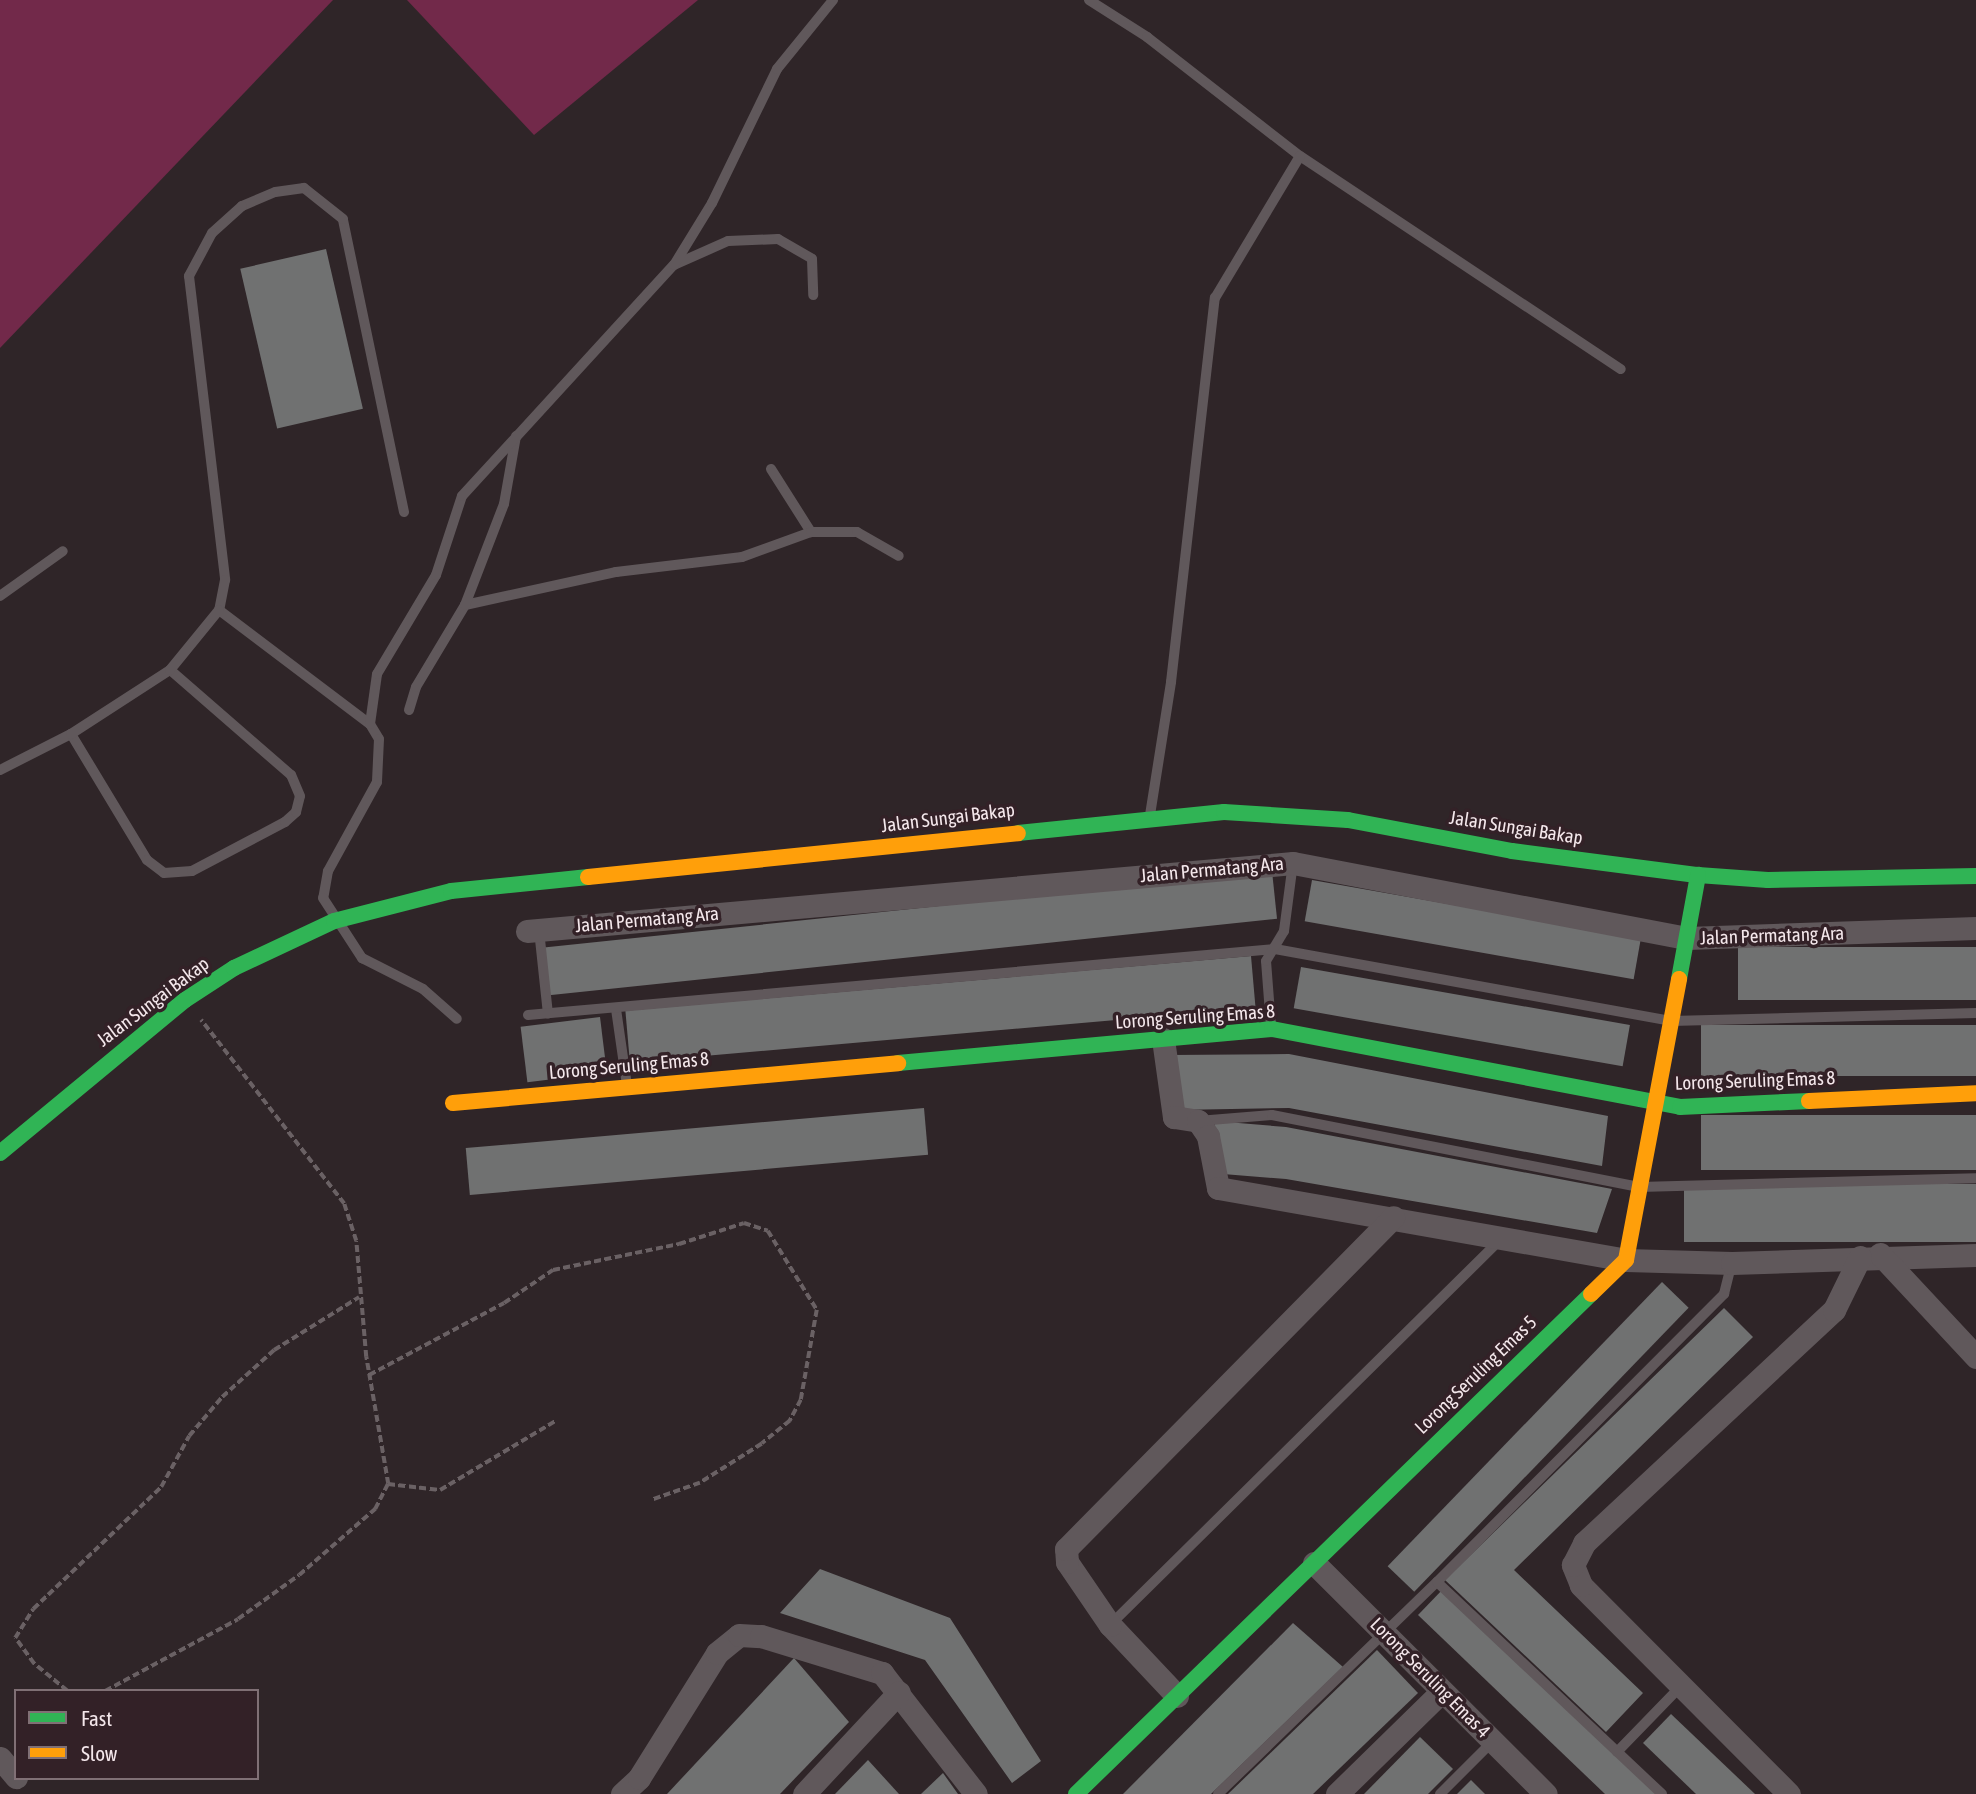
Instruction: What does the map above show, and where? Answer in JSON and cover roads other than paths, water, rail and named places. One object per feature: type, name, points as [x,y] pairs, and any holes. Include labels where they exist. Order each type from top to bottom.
[{"type":"street","name":"Jalan Sungai Bakap","points":[[0,1153],[185,1000],[245,961],[334,921],[451,891],[565,884],[1149,817],[1285,813],[1698,875],[1768,880],[1976,876]]},
{"type":"street","name":"Jalan Permatang Ara","points":[[533,930],[1293,863],[1687,938],[1976,928]]},
{"type":"street","points":[[1626,1259],[1698,875]]},
{"type":"street","name":"Lorong Seruling Emas 8","points":[[453,1103],[1272,1029],[1680,1107],[1976,1093]]},
{"type":"street","points":[[1163,1039],[1174,1117],[1198,1121],[1208,1136],[1217,1188],[1626,1259],[1732,1263],[1870,1256],[1976,1255]]},
{"type":"street","points":[[1177,1696],[1110,1625],[1067,1562],[1066,1549],[1393,1217]]},
{"type":"street","points":[[1870,1256],[1976,1357]]},
{"type":"street","points":[[1789,1794],[1581,1585],[1573,1565],[1584,1543],[1834,1310],[1870,1256]]},
{"type":"street","name":"Lorong Seruling Emas 5","points":[[1076,1794],[1626,1259]]},
{"type":"street","name":"Lorong Seruling Emas 4","points":[[1314,1563],[1545,1794]]},
{"type":"street","points":[[622,1794],[639,1778],[717,1653],[739,1635],[761,1636],[882,1674],[975,1794]]},
{"type":"street","points":[[1337,1794],[1442,1691]]},
{"type":"street","points":[[804,1794],[898,1692]]},
{"type":"street","points":[[0,1758],[14,1776]]},
{"type":"street","points":[[18,1780],[30,1794]]},
{"type":"lane","points":[[370,724],[377,674],[436,575],[463,496],[517,433],[674,265],[712,203],[777,69],[833,0]]},
{"type":"lane","points":[[1089,0],[1300,156],[1621,369]]},
{"type":"lane","points":[[1149,817],[1171,682],[1215,298],[1300,156]]},
{"type":"lane","points":[[0,770],[71,734],[170,670],[219,610],[225,580],[189,276],[212,233],[242,206],[275,192],[304,188],[343,219],[404,512]]},
{"type":"lane","points":[[674,265],[728,241],[778,239],[812,259],[813,295]]},
{"type":"lane","points":[[409,710],[416,687],[465,605],[504,504],[517,433]]},
{"type":"lane","points":[[771,469],[811,532]]},
{"type":"lane","points":[[465,605],[616,572],[742,557],[811,532],[857,532],[899,556]]},
{"type":"lane","points":[[0,596],[63,551]]},
{"type":"lane","points":[[219,610],[370,724],[379,740],[380,770],[322,884],[334,921],[362,958],[423,989],[457,1019]]},
{"type":"lane","points":[[71,734],[148,860],[164,873],[192,872],[285,821],[296,812],[300,796],[291,775],[170,670]]},
{"type":"lane","points":[[1272,1029],[1266,961],[1284,931],[1293,863]]},
{"type":"lane","points":[[533,930],[548,1014]]},
{"type":"lane","points":[[528,1015],[1275,949],[1671,1021],[1976,1013]]},
{"type":"lane","points":[[617,1009],[627,1087]]},
{"type":"lane","points":[[1198,1121],[1272,1115],[1639,1188],[1976,1178]]},
{"type":"lane","points":[[1110,1625],[1501,1239]]},
{"type":"lane","points":[[1218,1794],[1385,1634],[1724,1294],[1732,1263]]},
{"type":"lane","points":[[1437,1582],[1662,1794]]},
{"type":"lane","points":[[1618,1752],[1682,1685]]},
{"type":"lane","points":[[1440,1794],[1493,1741]]}]
